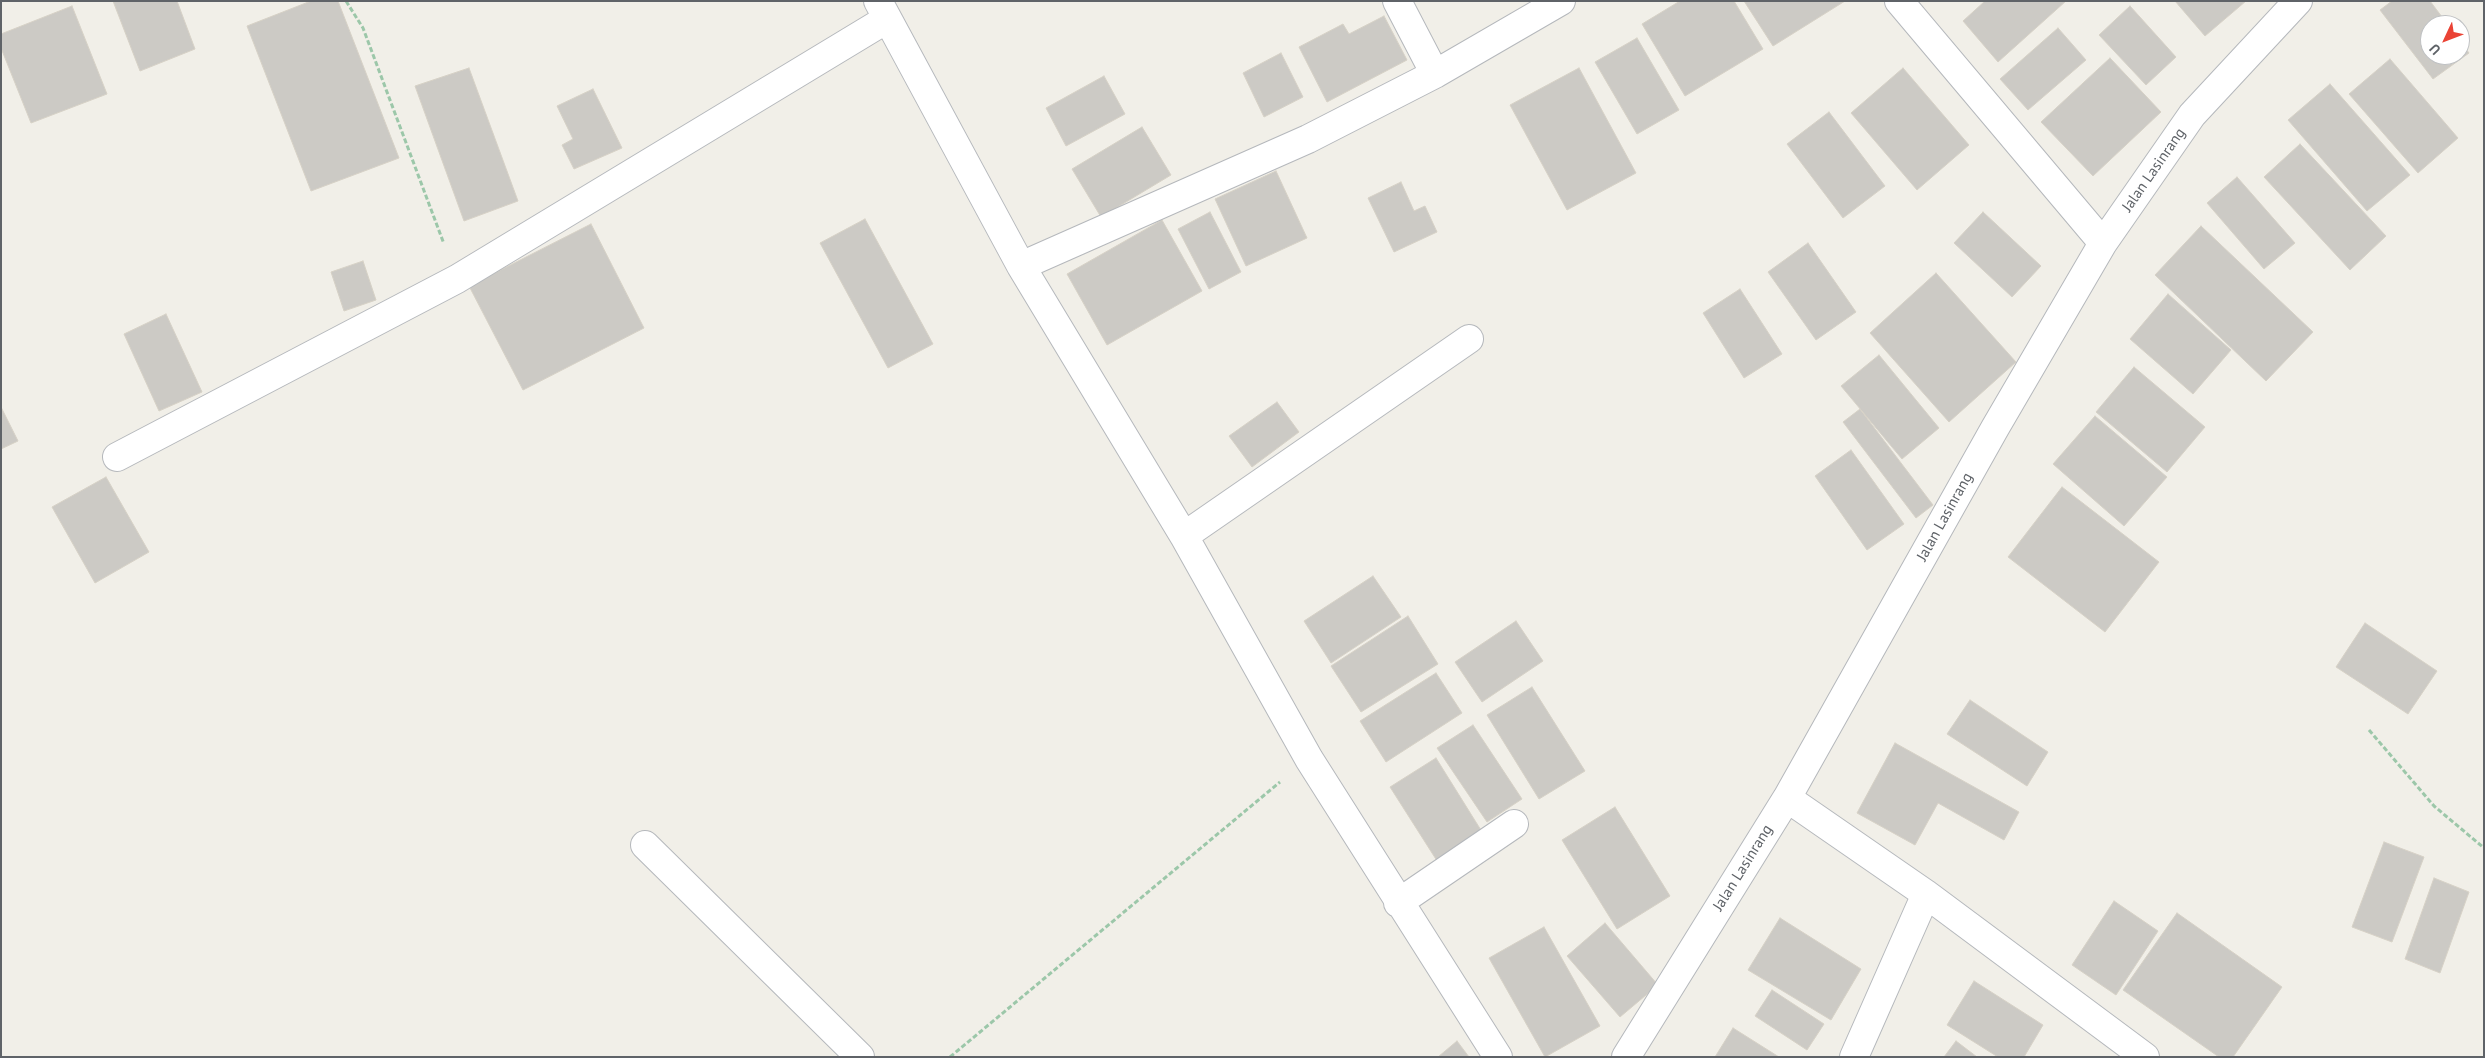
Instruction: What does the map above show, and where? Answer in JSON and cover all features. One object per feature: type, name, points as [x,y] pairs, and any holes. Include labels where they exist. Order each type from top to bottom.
[{"type":"street","points":[[1397,1],[1435,74]]},
{"type":"street","points":[[1021,266],[1308,139],[1435,74],[1561,1]]},
{"type":"street","points":[[1899,1],[2103,243]]},
{"type":"street","name":"Jalan Lasinrang","points":[[1626,1057],[1787,798],[1990,436],[2103,243],[2192,115],[2298,1]]},
{"type":"street","points":[[117,457],[457,279],[882,10],[1021,266],[1184,536],[1309,759],[1398,903],[1498,1057]]},
{"type":"street","points":[[1184,536],[1469,339]]},
{"type":"street","points":[[1787,798],[1926,894],[2146,1057]]},
{"type":"street","points":[[1398,903],[1514,824]]},
{"type":"street","points":[[645,845],[860,1057]]},
{"type":"street","points":[[1854,1057],[1926,894]]},
{"type":"path","points":[[346,1],[363,28],[457,279]]},
{"type":"path","points":[[2369,730],[2434,806],[2484,848]]},
{"type":"path","points":[[950,1057],[1309,759]]},
{"type":"building","points":[[113,1],[177,1],[195,49],[140,71]]},
{"type":"building","points":[[311,1],[338,1],[399,158],[311,191],[247,26]]},
{"type":"building","points":[[1680,1],[1734,1],[1763,49],[1685,96],[1642,24]]},
{"type":"building","points":[[1744,1],[1845,1],[1773,46]]},
{"type":"building","points":[[1985,1],[2066,1],[1998,62],[1963,21]]},
{"type":"building","points":[[2175,1],[2246,1],[2205,36]]},
{"type":"building","points":[[2392,1],[2430,1],[2440,15],[2420,15],[2420,62],[2380,10]]},
{"type":"building","points":[[72,6],[107,94],[31,123],[1,48],[1,34]]},
{"type":"building","points":[[2130,6],[2176,57],[2146,85],[2099,35]]},
{"type":"building","points":[[1384,16],[1407,60],[1327,102],[1299,47],[1343,24],[1349,34]]},
{"type":"building","points":[[2058,28],[2086,60],[2028,110],[2000,79]]},
{"type":"building","points":[[1637,38],[1679,110],[1637,134],[1595,62]]},
{"type":"building","points":[[1281,53],[1303,97],[1264,117],[1243,73]]},
{"type":"building","points":[[2110,58],[2161,112],[2093,176],[2041,122]]},
{"type":"building","points":[[2390,59],[2458,138],[2418,173],[2349,94]]},
{"type":"building","points":[[2422,65],[2452,65],[2433,79]]},
{"type":"building","points":[[469,68],[518,201],[464,221],[415,86]]},
{"type":"building","points":[[1579,68],[1636,173],[1567,210],[1510,105]]},
{"type":"building","points":[[1903,68],[1969,145],[1917,190],[1851,113]]},
{"type":"building","points":[[1104,76],[1125,114],[1066,146],[1046,108]]},
{"type":"building","points":[[2330,84],[2410,175],[2367,211],[2288,120]]},
{"type":"building","points":[[593,89],[622,148],[574,169],[562,145],[573,139],[557,106]]},
{"type":"building","points":[[1829,112],[1885,186],[1843,218],[1787,144]]},
{"type":"building","points":[[1142,127],[1171,175],[1101,217],[1072,169]]},
{"type":"building","points":[[2300,144],[2386,236],[2350,270],[2264,177]]},
{"type":"building","points":[[1276,171],[1307,238],[1246,266],[1215,199]]},
{"type":"building","points":[[2237,177],[2295,243],[2264,269],[2207,203]]},
{"type":"building","points":[[1401,182],[1414,211],[1425,206],[1437,232],[1394,252],[1368,198]]},
{"type":"building","points":[[1210,212],[1241,272],[1209,289],[1178,229]]},
{"type":"building","points":[[1983,212],[2041,266],[2012,297],[1954,243]]},
{"type":"building","points":[[865,219],[933,344],[888,368],[820,243]]},
{"type":"building","points":[[1162,220],[1202,291],[1107,345],[1067,274]]},
{"type":"building","points":[[591,224],[644,328],[523,390],[469,286]]},
{"type":"building","points":[[2201,226],[2313,332],[2266,381],[2155,275]]},
{"type":"building","points":[[1808,243],[1856,312],[1816,340],[1768,272]]},
{"type":"building","points":[[363,261],[376,300],[344,311],[331,272]]},
{"type":"building","points":[[1936,273],[2016,362],[1949,422],[1870,333]]},
{"type":"building","points":[[1740,289],[1782,354],[1744,378],[1703,313]]},
{"type":"building","points":[[2168,294],[2231,350],[2193,394],[2130,339]]},
{"type":"building","points":[[166,314],[202,392],[159,411],[124,334]]},
{"type":"building","points":[[1879,355],[1939,428],[1902,459],[1841,386]]},
{"type":"building","points":[[2134,367],[2205,427],[2167,472],[2096,412]]},
{"type":"building","points":[[1277,402],[1299,432],[1252,467],[1229,436]]},
{"type":"building","points":[[1,407],[18,441],[1,449]]},
{"type":"building","points":[[1860,409],[1933,505],[1916,518],[1843,422]]},
{"type":"building","points":[[2095,416],[2167,477],[2124,526],[2053,464]]},
{"type":"building","points":[[1851,450],[1904,524],[1867,550],[1815,476]]},
{"type":"building","points":[[106,477],[149,552],[95,583],[52,507]]},
{"type":"building","points":[[2062,487],[2159,562],[2105,632],[2008,557]]},
{"type":"building","points":[[1373,576],[1401,617],[1331,663],[1304,621]]},
{"type":"building","points":[[1408,616],[1438,664],[1361,712],[1331,666]]},
{"type":"building","points":[[1516,621],[1543,661],[1482,702],[1455,662]]},
{"type":"building","points":[[2365,623],[2437,671],[2408,714],[2336,667]]},
{"type":"building","points":[[1436,673],[1462,713],[1386,762],[1360,721]]},
{"type":"building","points":[[1532,687],[1585,771],[1539,799],[1487,715]]},
{"type":"building","points":[[1970,700],[2048,752],[2027,786],[1947,734]]},
{"type":"building","points":[[1473,725],[1522,799],[1487,822],[1437,748]]},
{"type":"building","points":[[1895,743],[2019,812],[2004,840],[1938,803],[1915,845],[1857,813]]},
{"type":"building","points":[[1436,758],[1484,835],[1439,864],[1390,787]]},
{"type":"building","points":[[1615,807],[1670,896],[1617,929],[1562,840]]},
{"type":"building","points":[[2384,842],[2424,857],[2392,942],[2352,927]]},
{"type":"building","points":[[2434,878],[2469,892],[2440,973],[2405,959]]},
{"type":"building","points":[[2114,901],[2158,931],[2116,995],[2072,965]]},
{"type":"building","points":[[2177,913],[2282,987],[2233,1057],[2219,1057],[2123,990]]},
{"type":"building","points":[[1780,918],[1861,969],[1831,1020],[1748,970]]},
{"type":"building","points":[[1605,923],[1658,985],[1620,1017],[1567,956]]},
{"type":"building","points":[[1544,927],[1600,1026],[1545,1057],[1489,958]]},
{"type":"building","points":[[1974,981],[2043,1025],[2024,1057],[1998,1057],[1947,1025]]},
{"type":"building","points":[[1772,990],[1824,1024],[1807,1050],[1755,1016]]},
{"type":"building","points":[[1733,1028],[1779,1057],[1715,1057]]},
{"type":"building","points":[[1457,1041],[1469,1057],[1438,1057]]},
{"type":"building","points":[[1956,1041],[1977,1057],[1944,1057]]}]
